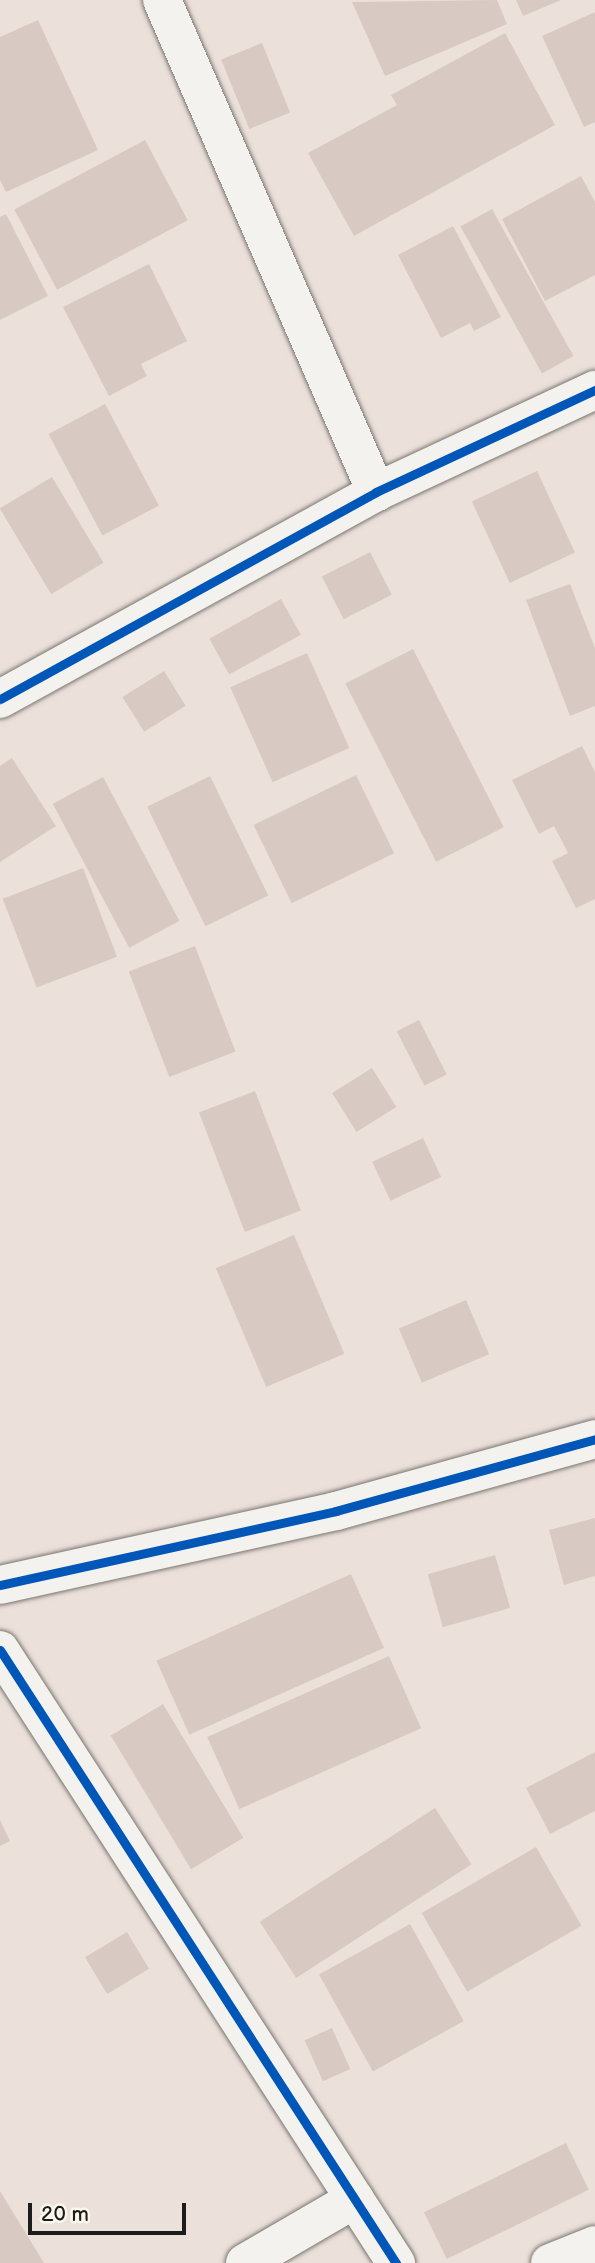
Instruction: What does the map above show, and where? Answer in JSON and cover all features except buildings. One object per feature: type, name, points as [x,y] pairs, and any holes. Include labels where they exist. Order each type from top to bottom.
[{"type":"street","points":[[162,0],[376,492]]},
{"type":"street","points":[[0,699],[376,492],[595,390]]},
{"type":"street","points":[[0,1585],[336,1511],[595,1439]]},
{"type":"street","points":[[0,1650],[396,2263]]},
{"type":"street","points":[[245,2263],[355,2199]]},
{"type":"street","points":[[550,2263],[595,2245]]},
{"type":"cycle path","points":[[0,699],[376,492],[595,390]]},
{"type":"cycle path","points":[[0,1585],[336,1511],[595,1439]]},
{"type":"cycle path","points":[[0,1650],[396,2263]]}]
